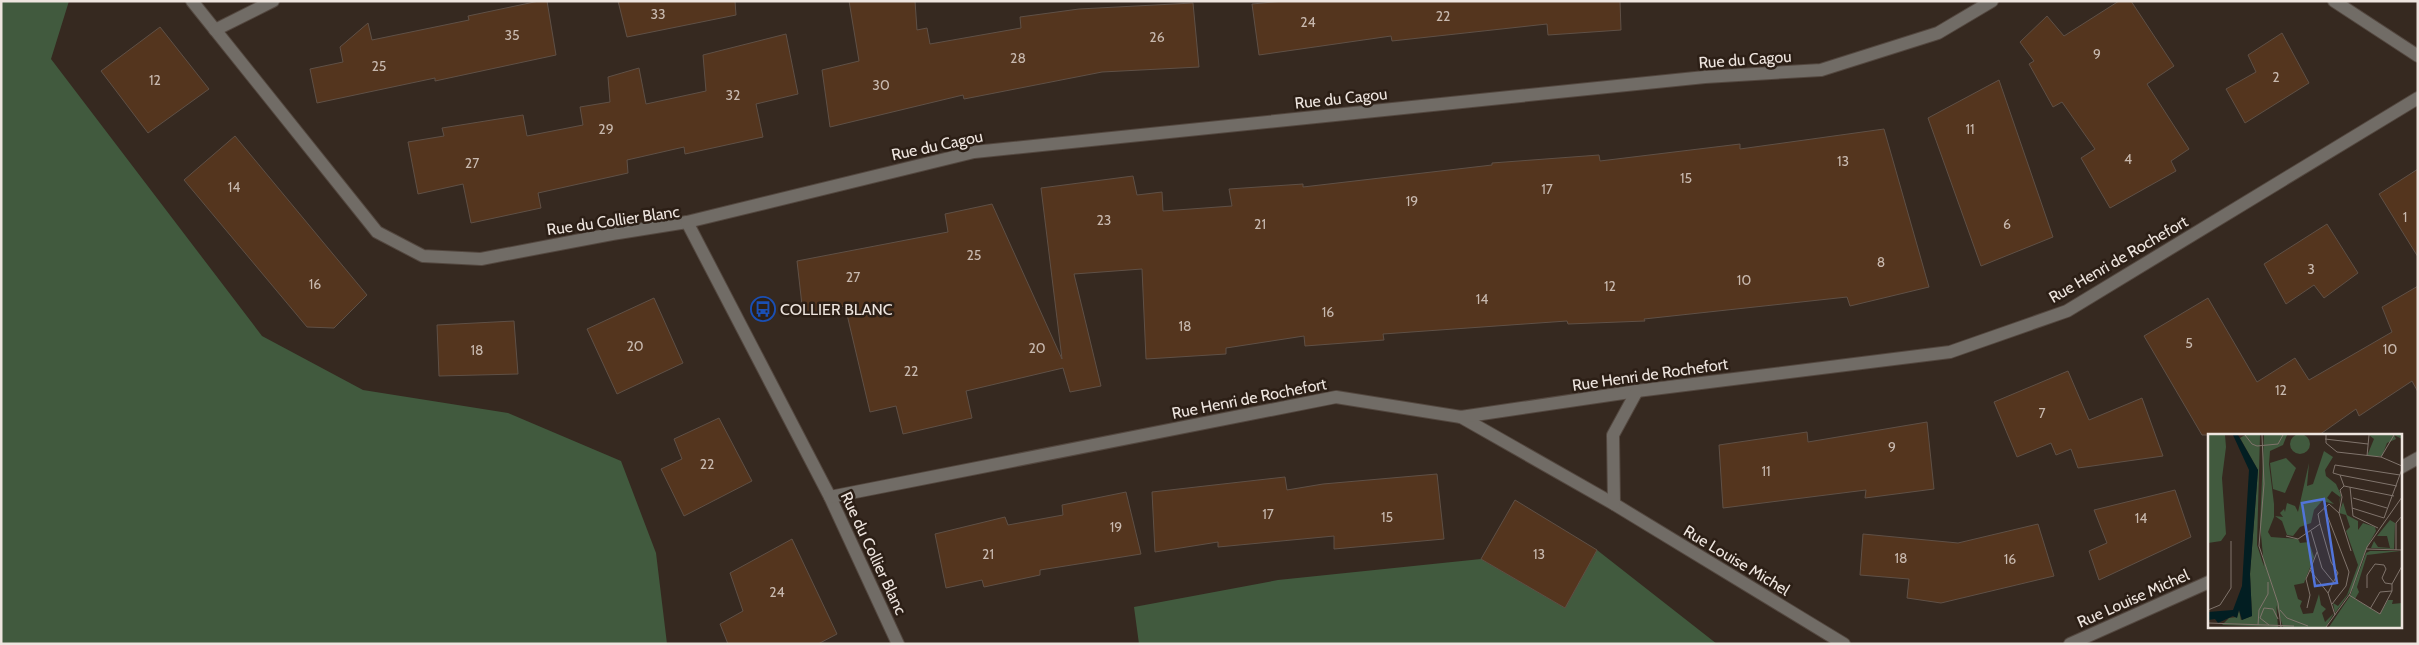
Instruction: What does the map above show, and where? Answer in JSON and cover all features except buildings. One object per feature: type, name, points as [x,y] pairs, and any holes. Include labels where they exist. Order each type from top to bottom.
[{"type":"street","name":"Rue du Collier Blanc","points":[[192,1],[377,232],[423,256],[481,259],[687,222],[830,497],[898,644]]},
{"type":"street","points":[[215,30],[273,1]]},
{"type":"street","name":"Rue du Cagou","points":[[687,222],[974,152],[1704,77],[1821,70],[1938,33],[1992,1]]},
{"type":"street","points":[[2334,1],[2418,56]]},
{"type":"street","name":"Rue Henri de Rochefort","points":[[830,497],[1336,397],[1461,417],[1637,391],[1950,352],[2067,311],[2418,98]]},
{"type":"street","points":[[1614,504],[1613,435],[1637,391]]},
{"type":"street","name":"Rue Louise Michel","points":[[1461,417],[1614,504],[1844,644]]},
{"type":"street","points":[[2402,467],[2418,458]]},
{"type":"street","name":"Rue Louise Michel","points":[[2070,644],[2208,582]]},
{"type":"green space","points":[[1,1],[69,1],[51,59],[262,336],[363,390],[508,413],[621,461],[656,553],[667,644],[1,644]]},
{"type":"green space","points":[[1597,550],[1717,644],[1139,644],[1134,607],[1278,580],[1481,559],[1565,608]]},
{"type":"place","name":"COLLIER BLANC","points":[[763,309]]}]
